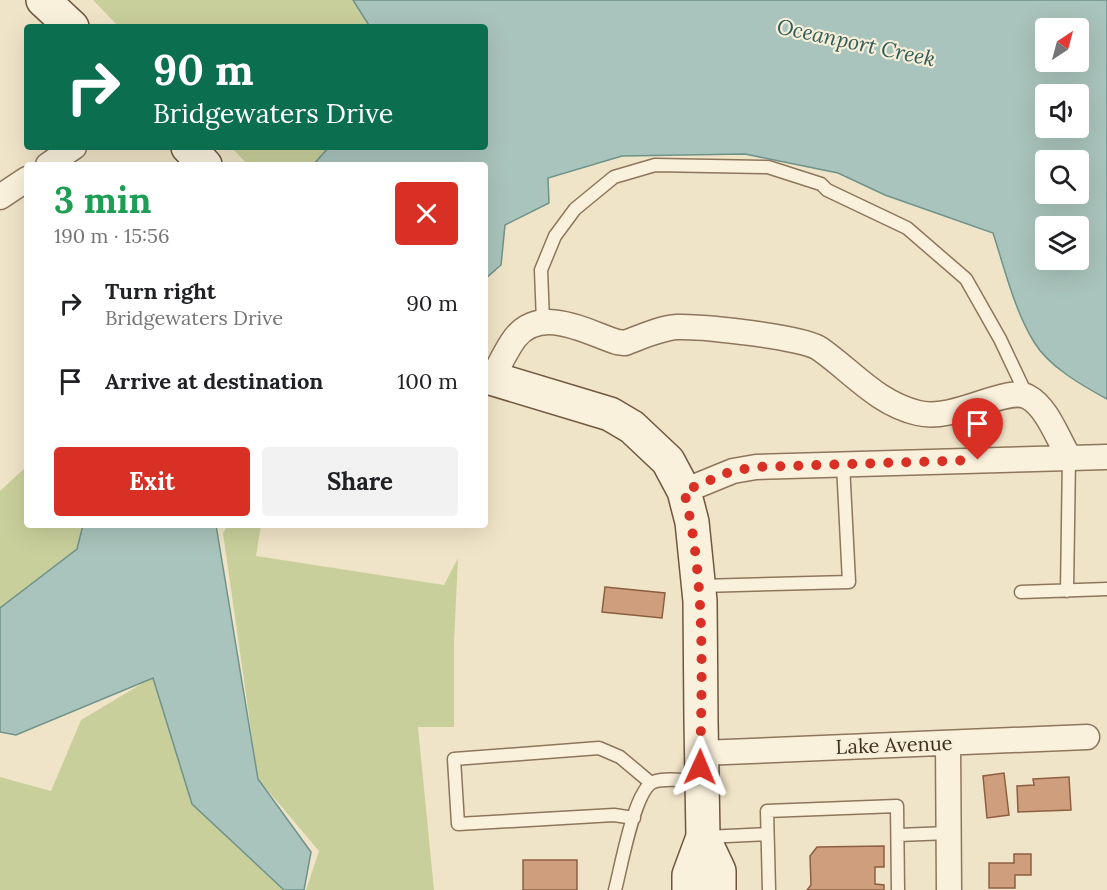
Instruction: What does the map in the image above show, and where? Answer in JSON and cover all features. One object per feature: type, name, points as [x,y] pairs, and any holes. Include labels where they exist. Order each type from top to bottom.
[{"type":"main road","points":[[43,0],[69,24]]},
{"type":"main road","points":[[191,150],[202,162]]},
{"type":"main road","points":[[488,377],[610,414],[632,427],[668,461],[684,491],[692,522],[699,586],[702,837],[689,875],[689,890]]},
{"type":"main road","points":[[702,837],[720,871],[719,890]]},
{"type":"street","points":[[52,162],[70,150]]},
{"type":"street","points":[[0,197],[24,181]]},
{"type":"street","points":[[488,377],[515,338],[527,327],[543,321],[557,321],[625,343],[675,327],[811,344],[873,394],[896,406],[919,413],[955,413],[1008,395],[1027,396],[1037,403],[1069,457]]},
{"type":"street","points":[[684,491],[732,471],[756,467],[1107,457]]},
{"type":"street","name":"Lake Avenue","points":[[700,767],[948,743],[1087,737]]},
{"type":"street","points":[[948,743],[949,890]]},
{"type":"lane","points":[[543,321],[541,270],[555,236],[575,209],[614,177],[655,165],[768,167],[821,184],[827,190],[907,228],[966,279],[1000,339],[1027,396]]},
{"type":"lane","points":[[1067,591],[1069,457]]},
{"type":"lane","points":[[699,586],[849,582],[843,464]]},
{"type":"lane","points":[[1021,592],[1107,589]]},
{"type":"lane","points":[[634,818],[614,815],[458,824],[454,759],[599,748],[620,757],[651,783]]},
{"type":"lane","points":[[615,890],[642,794],[651,783],[700,767]]},
{"type":"lane","points":[[769,890],[767,811],[897,806],[898,890]]},
{"type":"lane","points":[[898,836],[949,833]]},
{"type":"lane","points":[[702,837],[767,834]]},
{"type":"green space","points":[[93,0],[353,0],[368,24],[116,24]]},
{"type":"green space","points":[[234,150],[326,150],[316,162],[245,162]]},
{"type":"green space","points":[[24,469],[24,528],[82,528],[77,549],[0,608],[0,491]]},
{"type":"green space","points":[[226,528],[261,528],[256,556],[444,585],[458,558],[454,643],[454,727],[418,727],[434,890],[306,890],[319,851],[258,779],[223,533]]},
{"type":"green space","points":[[153,677],[192,804],[284,890],[0,890],[0,777],[51,791],[81,720]]},
{"type":"water","name":"Oceanport Creek","points":[[353,0],[1107,0],[1107,399],[1057,368],[1040,351],[1015,303],[993,233],[885,195],[838,173],[745,154],[622,156],[548,178],[549,203],[505,225],[501,265],[488,276],[488,162],[316,162],[326,150],[488,150],[488,24],[368,24]]},
{"type":"water","points":[[82,528],[216,528],[258,779],[311,852],[304,890],[284,890],[192,804],[153,678],[16,735],[0,732],[0,608],[77,549]]},
{"type":"building","points":[[605,587],[665,593],[662,618],[602,612]]},
{"type":"building","points":[[1004,773],[1009,815],[987,818],[983,776]]},
{"type":"building","points":[[1069,777],[1071,810],[1018,812],[1017,786],[1034,785],[1033,779]]},
{"type":"building","points":[[884,846],[884,867],[875,867],[875,884],[884,885],[884,890],[807,890],[811,885],[810,856],[817,847]]},
{"type":"building","points":[[1014,854],[1031,854],[1031,875],[1015,875],[1015,888],[989,888],[989,863],[1014,863]]},
{"type":"building","points":[[523,860],[577,860],[577,890],[523,890]]},
{"type":"route","points":[[700,767],[702,721],[700,601],[692,522],[684,491],[732,471],[756,467],[978,460]]}]
